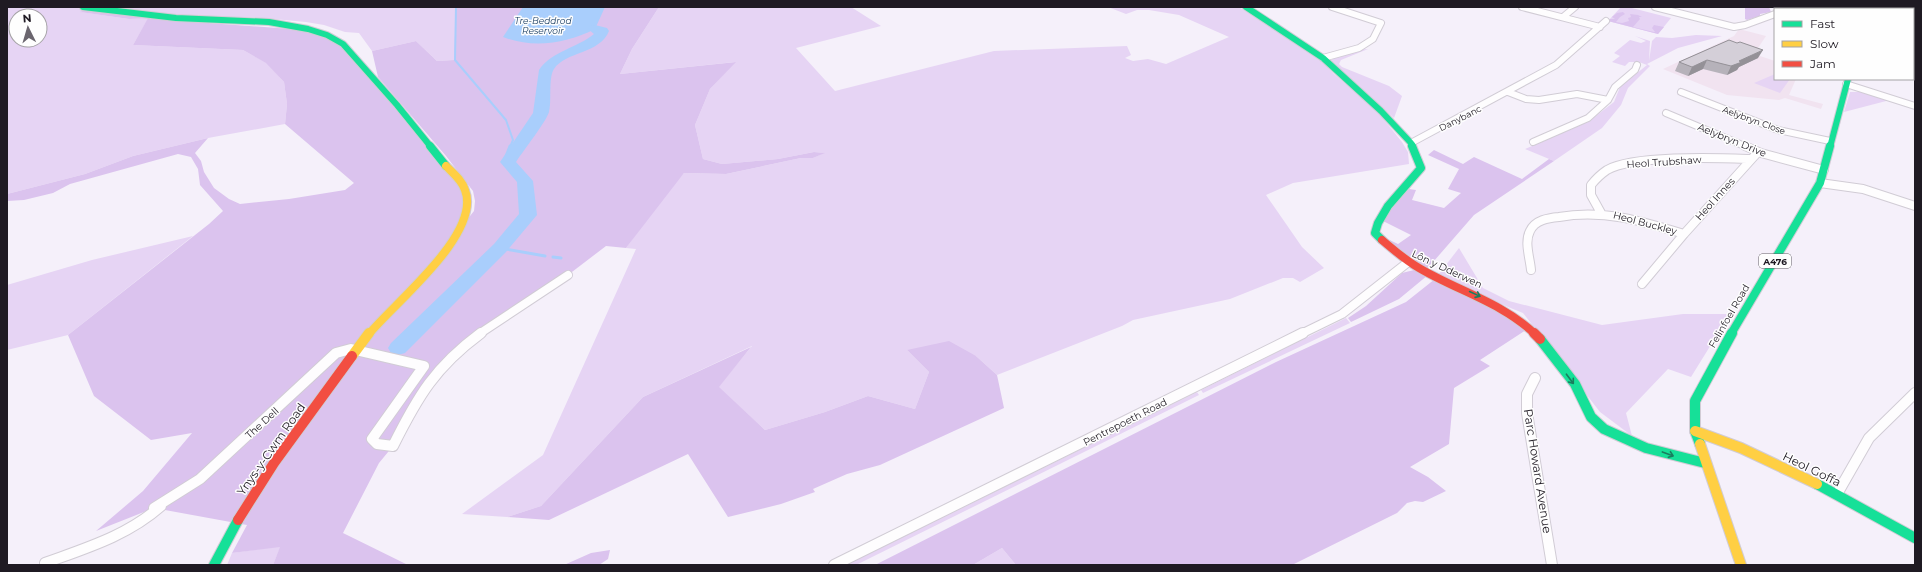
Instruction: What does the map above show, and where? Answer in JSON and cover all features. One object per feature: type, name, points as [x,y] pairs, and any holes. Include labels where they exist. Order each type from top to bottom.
[{"type":"main road","name":"Ynys-y-Cwm Road","points":[[83,7],[187,19],[303,27],[332,37],[343,44],[397,105],[466,190],[469,202],[461,228],[447,249],[378,323],[356,351],[298,430],[254,494],[225,540],[214,565]]},
{"type":"main road","name":"Lôn y Dderwen","points":[[1246,7],[1323,58],[1381,111],[1411,143],[1421,168],[1408,186],[1386,206],[1377,218],[1375,234],[1386,248],[1406,263],[1500,306],[1526,325],[1580,393],[1588,414],[1597,424],[1612,432],[1673,455],[1705,463]]},
{"type":"main road","name":"Felinfoel Road","points":[[1741,565],[1695,431],[1695,401],[1740,318],[1820,183],[1847,82]]},
{"type":"main road","name":"Heol Goffa","points":[[1695,431],[1717,437],[1838,494],[1915,538]]},
{"type":"street","points":[[1323,58],[1360,48],[1373,39],[1381,23],[1332,7]]},
{"type":"street","points":[[1522,7],[1600,27]]},
{"type":"street","points":[[1563,17],[1575,7]]},
{"type":"street","points":[[1655,7],[1734,27],[1747,26],[1756,20],[1774,14]]},
{"type":"street","name":"Danybanc","points":[[1411,143],[1556,65],[1606,21]]},
{"type":"street","points":[[1567,48],[1574,50]]},
{"type":"street","points":[[1533,142],[1588,118],[1608,100],[1609,95],[1615,87],[1636,70],[1637,65]]},
{"type":"street","points":[[1847,82],[1915,106]]},
{"type":"street","points":[[1508,92],[1526,99],[1539,100],[1578,94],[1608,100]]},
{"type":"street","name":"Aelybryn Close","points":[[1681,92],[1778,130],[1830,141]]},
{"type":"street","name":"Aelybryn Drive","points":[[1666,113],[1758,152],[1824,170]]},
{"type":"street","name":"Heol Innes","points":[[1642,284],[1684,234],[1750,159],[1758,152]]},
{"type":"street","name":"Heol Trubshaw","points":[[1601,213],[1591,195],[1591,185],[1607,170],[1622,164],[1729,158],[1750,159]]},
{"type":"street","points":[[1820,183],[1864,189],[1915,206]]},
{"type":"street","name":"Heol Buckley","points":[[1531,270],[1528,235],[1531,229],[1537,222],[1565,215],[1601,213],[1620,215],[1684,234]]},
{"type":"street","name":"Pentrepoeth Road","points":[[834,565],[1342,314],[1362,300],[1406,263]]},
{"type":"street","name":"The Dell","points":[[154,508],[200,479],[336,353],[351,349],[424,366],[372,439],[377,444],[392,446],[418,397],[430,380],[449,360],[499,322],[568,275]]},
{"type":"street","name":"Parc Howard Avenue","points":[[1535,378],[1527,394],[1528,413],[1552,565]]},
{"type":"street","points":[[1838,494],[1869,438],[1915,394]]},
{"type":"street","name":"The Dell","points":[[45,563],[126,532],[151,515],[167,500]]},
{"type":"shaded area","points":[[7,7],[72,7],[87,9],[81,12],[129,19],[149,17],[133,45],[243,50],[267,63],[284,82],[287,104],[285,124],[208,138],[133,156],[85,174],[7,194]]},
{"type":"shaded area","points":[[456,7],[455,60],[437,61],[416,41],[372,51],[359,33],[345,32],[324,25],[306,22],[251,17],[195,17],[125,8]]},
{"type":"shaded area","points":[[456,7],[659,7],[632,49],[620,74],[736,62],[710,89],[695,125],[703,159],[722,164],[778,159],[814,152],[825,153],[813,158],[801,158],[726,174],[684,173],[626,248],[606,246],[568,275],[499,322],[441,368],[393,446],[379,463],[343,533],[408,565],[273,565],[280,547],[232,553],[247,525],[154,508],[96,531],[143,491],[192,433],[151,440],[94,396],[68,335],[209,224],[223,211],[200,185],[198,169],[191,157],[178,154],[70,184],[53,193],[24,200],[7,201],[7,194],[85,174],[133,156],[208,138],[195,153],[201,161],[204,172],[214,188],[229,199],[240,204],[289,199],[345,190],[354,183],[285,124],[287,104],[284,82],[266,63],[243,50],[133,45],[148,18],[129,19],[80,12],[87,9],[181,21],[318,31],[343,44],[466,190],[462,226],[474,211],[475,201],[473,191],[446,156],[378,77],[372,51],[416,41],[437,61],[454,60]]},
{"type":"shaded area","points":[[659,7],[851,7],[881,26],[796,48],[835,91],[994,51],[1127,46],[1131,55],[1125,58],[1133,61],[1148,59],[1166,64],[1229,37],[1179,15],[1149,10],[1137,10],[1126,14],[1108,7],[1239,7],[1319,58],[1334,74],[1377,111],[1402,142],[1408,152],[1409,164],[1293,183],[1266,195],[1302,247],[1324,268],[1300,282],[1293,278],[1283,278],[1230,299],[1133,320],[1122,326],[997,375],[976,356],[907,350],[929,372],[915,409],[868,396],[825,412],[765,430],[718,387],[752,346],[643,397],[541,506],[507,517],[462,514],[543,455],[636,249],[626,248],[668,190],[684,173],[726,174],[801,158],[813,158],[824,153],[814,152],[778,159],[722,164],[703,159],[695,125],[710,89],[735,62],[620,74],[632,49]]},
{"type":"shaded area","points":[[1621,7],[1628,7],[1671,18],[1658,34],[1608,21]]},
{"type":"shaded area","points":[[1745,7],[1769,7],[1771,12],[1760,14],[1760,16],[1747,20],[1745,19]]},
{"type":"shaded area","points":[[1623,12],[1625,14],[1616,22],[1622,23],[1629,21],[1628,18],[1631,17],[1630,14],[1642,17],[1639,17],[1640,19],[1633,27],[1655,32],[1652,28],[1654,25],[1664,27],[1658,34],[1608,21],[1610,19],[1615,19],[1612,17],[1617,13]]},
{"type":"shaded area","points":[[1739,29],[1766,36],[1754,54],[1774,61],[1774,80],[1796,80],[1789,95],[1823,104],[1821,109],[1785,98],[1779,100],[1727,95],[1663,69],[1734,36]]},
{"type":"shaded area","points":[[1696,35],[1722,36],[1678,48],[1647,64],[1650,66],[1628,88],[1621,105],[1602,128],[1554,161],[1525,149],[1588,122],[1614,102],[1620,87],[1647,65],[1639,62],[1629,62],[1625,66],[1612,62],[1620,56],[1614,53],[1630,40],[1641,43],[1646,41],[1635,36],[1650,41],[1649,61],[1652,41],[1656,37],[1672,38]]},
{"type":"shaded area","points":[[1368,49],[1341,60],[1339,64],[1342,67],[1389,86],[1402,96],[1394,118],[1331,62],[1333,58],[1357,50]]},
{"type":"shaded area","points":[[1774,74],[1774,80],[1789,80],[1780,93],[1754,83]]},
{"type":"shaded area","points":[[1850,92],[1863,92],[1890,100],[1844,112]]},
{"type":"shaded area","points":[[1434,150],[1463,164],[1474,157],[1522,179],[1549,159],[1554,161],[1474,215],[1427,269],[1422,267],[1377,234],[1398,244],[1411,235],[1379,219],[1409,189],[1416,190],[1412,200],[1444,208],[1461,193],[1448,189],[1459,169],[1428,155]]},
{"type":"shaded area","points":[[193,236],[68,335],[7,350],[7,285],[92,260]]},
{"type":"shaded area","points":[[1459,248],[1483,288],[1509,301],[1602,325],[1683,314],[1730,314],[1691,377],[1668,369],[1626,413],[1632,436],[1600,412],[1523,313],[1439,274]]},
{"type":"shaded area","points":[[1414,270],[1428,275],[1399,299],[1351,322],[1348,318],[1366,306],[1402,273]]},
{"type":"shaded area","points":[[1435,279],[1492,304],[1526,330],[1480,360],[1490,366],[1454,388],[1449,444],[1410,467],[1428,477],[1446,491],[1423,502],[1415,501],[1407,503],[1397,513],[1292,565],[1016,565],[1002,548],[973,565],[875,565],[1276,362],[1406,302]]},
{"type":"shaded area","points":[[1346,318],[1350,323],[1203,393],[1201,390]]},
{"type":"shaded area","points":[[949,341],[976,356],[997,375],[1004,408],[880,465],[847,474],[813,489],[815,492],[781,504],[728,517],[688,454],[549,520],[507,517],[541,506],[643,397],[751,347],[719,387],[765,430],[825,412],[868,396],[915,409],[929,372],[907,350]]},
{"type":"shaded area","points":[[1197,392],[1199,395],[856,565],[846,565]]},
{"type":"shaded area","points":[[281,546],[273,565],[227,565],[232,553]]},
{"type":"shaded area","points":[[1002,548],[1016,565],[973,565]]},
{"type":"shaded area","points":[[610,550],[608,559],[599,565],[564,565],[591,553]]},
{"type":"water","name":"Tre-Beddrod Reservoir","points":[[523,7],[605,7],[595,29],[573,38],[550,43],[527,43],[503,37]]},
{"type":"building","points":[[1729,40],[1763,50],[1739,61],[1742,62],[1731,66],[1707,60],[1692,67],[1679,62]]},
{"type":"waterway","points":[[456,7],[455,60],[506,120],[513,140],[510,147]]},
{"type":"waterway","points":[[398,348],[500,248],[528,215],[525,181],[508,162],[541,113],[546,70],[554,61],[591,43],[600,36],[602,31],[595,29]]},
{"type":"waterway","points":[[505,159],[510,146]]},
{"type":"waterway","points":[[500,248],[545,256]]},
{"type":"waterway","points":[[553,257],[561,258]]},
{"type":"traffic: fast","points":[[83,7],[176,18],[269,22],[308,29],[327,35],[343,44],[397,105],[446,166]]},
{"type":"traffic: fast","points":[[1246,7],[1323,58],[1381,111],[1411,143],[1421,168],[1415,177],[1388,206],[1378,223],[1375,233],[1382,240]]},
{"type":"traffic: fast","points":[[1700,444],[1695,431],[1695,401],[1740,318],[1820,183],[1848,80]]},
{"type":"traffic: fast","points":[[1540,339],[1561,364],[1575,384],[1591,417],[1604,429],[1616,436],[1646,448],[1705,463]]},
{"type":"traffic: fast","points":[[1817,484],[1915,538]]},
{"type":"traffic: fast","points":[[214,565],[238,520]]},
{"type":"traffic: slow","points":[[352,356],[382,318],[440,258],[453,242],[462,225],[467,208],[466,192],[460,182],[446,166]]},
{"type":"traffic: slow","points":[[1695,431],[1741,448],[1817,484]]},
{"type":"traffic: slow","points":[[1700,444],[1741,565]]},
{"type":"traffic: jam","points":[[1382,240],[1400,256],[1419,268],[1503,309],[1522,322],[1540,339]]},
{"type":"traffic: jam","points":[[238,520],[274,463],[352,356]]}]
